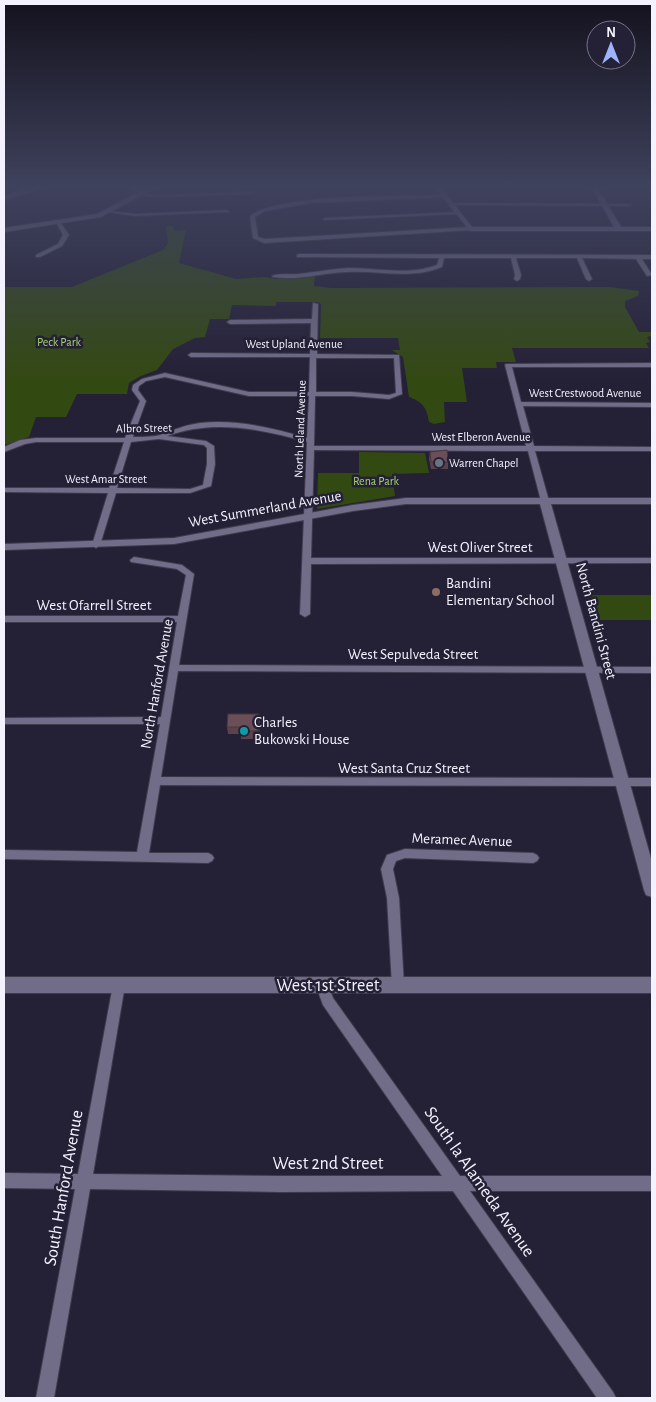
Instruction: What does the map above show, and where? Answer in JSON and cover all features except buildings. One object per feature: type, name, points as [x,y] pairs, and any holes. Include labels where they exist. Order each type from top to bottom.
[{"type":"street","points":[[38,256],[49,250]]},
{"type":"street","points":[[299,256],[652,257]]},
{"type":"street","points":[[275,276],[349,270],[410,274],[428,272],[440,266],[442,257]]},
{"type":"street","points":[[513,257],[518,275],[517,279]]},
{"type":"street","points":[[579,257],[589,279]]},
{"type":"street","points":[[638,257],[649,275]]},
{"type":"street","name":"North Leland Avenue","points":[[305,614],[315,304]]},
{"type":"street","points":[[230,322],[314,321]]},
{"type":"street","name":"West Upland Avenue","points":[[191,356],[398,356],[399,394],[389,396],[312,393]]},
{"type":"street","name":"North Bandini Street","points":[[652,365],[511,365],[507,367],[563,561],[652,890]]},
{"type":"street","points":[[96,545],[128,440],[143,402],[135,390],[136,385],[144,380],[165,376],[248,394],[312,393]]},
{"type":"street","name":"West Crestwood Avenue","points":[[518,404],[652,404]]},
{"type":"street","name":"West Elberon Avenue","points":[[159,437],[185,429],[216,424],[246,426],[311,444],[652,449]]},
{"type":"street","name":"Albro Street","points":[[4,450],[23,442],[36,440],[128,440],[159,437],[206,443],[211,448],[211,464],[207,486]]},
{"type":"street","name":"West Amar Street","points":[[4,490],[190,491],[207,486]]},
{"type":"street","name":"West Summerland Avenue","points":[[4,547],[174,541],[308,518],[353,508],[406,501],[652,501]]},
{"type":"street","name":"North Hanford Avenue","points":[[134,560],[179,567],[190,574],[184,619],[142,856]]},
{"type":"street","name":"West Oliver Street","points":[[307,561],[652,561]]},
{"type":"street","name":"West Ofarrell Street","points":[[4,619],[184,619]]},
{"type":"street","name":"West Sepulveda Street","points":[[174,668],[652,670]]},
{"type":"street","points":[[4,721],[166,720]]},
{"type":"street","name":"West Santa Cruz Street","points":[[155,781],[652,782]]},
{"type":"street","name":"Meramec Avenue","points":[[398,986],[393,898],[387,869],[391,858],[405,853],[533,858]]},
{"type":"street","points":[[4,855],[208,858]]},
{"type":"street","name":"West 1st Street","points":[[4,985],[652,985]]},
{"type":"street","name":"South Hanford Avenue","points":[[45,1398],[119,985]]},
{"type":"street","name":"South la Alameda Avenue","points":[[322,986],[328,1001],[608,1398]]},
{"type":"street","name":"West 2nd Street","points":[[4,1180],[280,1184],[456,1182],[652,1183]]},
{"type":"green space","name":"Peck Park","points":[[162,250],[182,250],[179,263],[236,279],[265,277],[276,279],[315,275],[314,286],[331,288],[610,287],[639,291],[638,296],[625,301],[625,307],[639,332],[652,332],[652,336],[647,337],[650,342],[646,343],[649,348],[512,348],[516,362],[496,362],[497,368],[462,368],[467,402],[444,402],[445,422],[434,424],[429,422],[424,406],[409,397],[403,357],[392,350],[400,350],[398,338],[320,338],[321,304],[318,302],[276,302],[276,306],[232,305],[229,319],[210,319],[205,337],[195,338],[173,349],[157,370],[129,383],[127,394],[77,394],[66,417],[36,417],[29,437],[4,445],[4,287],[72,287]]},
{"type":"green space","name":"Rena Park","points":[[359,452],[425,453],[429,473],[392,474],[395,496],[317,509],[318,473],[359,473]]},
{"type":"green space","points":[[586,595],[652,595],[652,620],[594,620]]},
{"type":"place","name":"Warren Chapel","points":[[439,463]]},
{"type":"place","name":"Bandini Elementary School","points":[[436,592]]},
{"type":"place","name":"Charles Bukowski House","points":[[244,731]]}]
